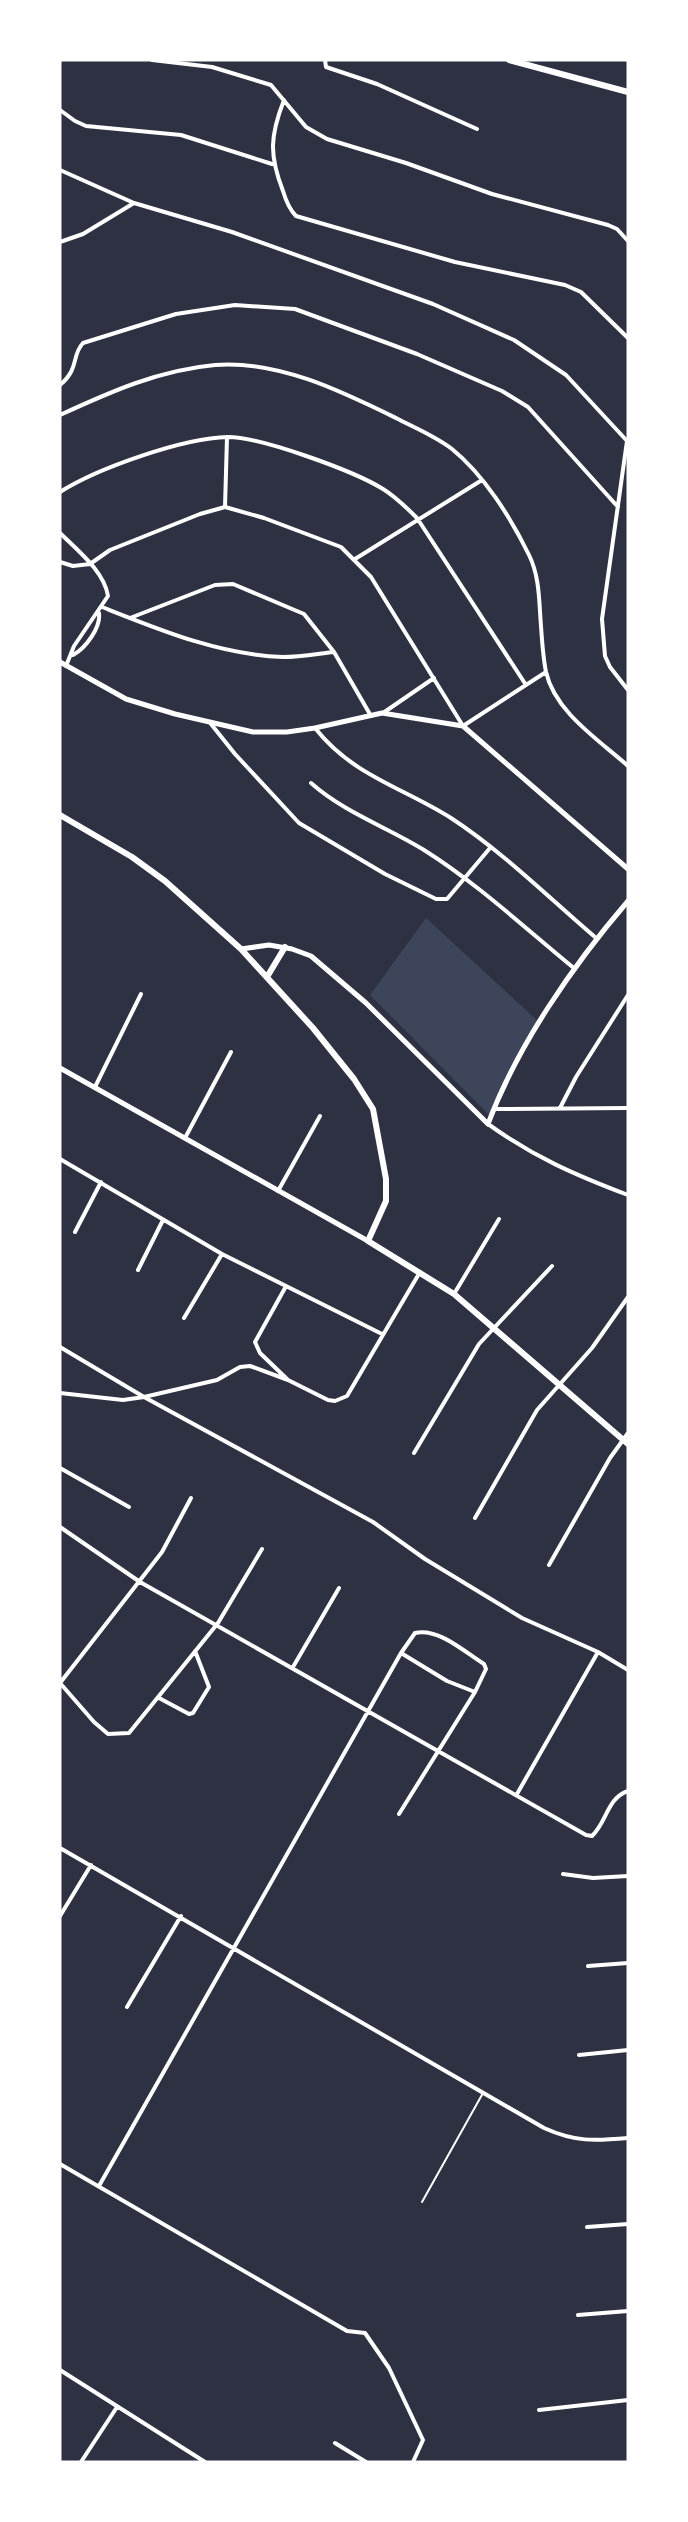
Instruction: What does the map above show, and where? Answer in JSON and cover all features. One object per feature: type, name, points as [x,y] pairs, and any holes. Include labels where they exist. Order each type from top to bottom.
[{"type":"main road","points":[[509,60],[628,92]]},
{"type":"main road","points":[[60,815],[132,857],[165,881],[241,949],[320,1037],[354,1079],[373,1109],[386,1179],[386,1201],[368,1241],[454,1294],[625,1441]]},
{"type":"main road","points":[[267,977],[285,947]]},
{"type":"street","points":[[152,60],[212,67],[271,85],[306,127],[327,140],[406,163],[492,194],[608,225],[617,229],[628,241]]},
{"type":"street","points":[[325,60],[326,67],[377,84],[477,129]]},
{"type":"street","points":[[284,100],[276,120],[272,164],[291,211],[296,216],[454,262],[565,285],[581,292],[628,338]]},
{"type":"street","points":[[60,110],[86,126],[181,135],[272,164]]},
{"type":"street","points":[[60,170],[134,203],[232,232],[433,304],[514,340],[537,353],[566,375],[628,441],[602,619],[602,642],[610,667],[628,690]]},
{"type":"street","points":[[60,242],[100,225],[134,203]]},
{"type":"street","points":[[60,385],[75,369],[78,349],[83,343],[176,314],[236,305],[295,309],[417,354],[513,397],[528,407],[618,507]]},
{"type":"street","points":[[60,415],[143,379],[180,370],[217,365],[255,367],[317,384],[433,436],[452,449],[482,480],[530,557],[537,581],[546,672],[551,687],[573,717],[628,766]]},
{"type":"street","points":[[60,492],[75,483],[169,448],[227,437],[247,439],[312,459],[371,482],[400,501],[417,518],[526,685]]},
{"type":"street","points":[[225,507],[227,437]]},
{"type":"street","points":[[355,559],[417,518],[482,480]]},
{"type":"street","points":[[60,562],[73,566],[90,564],[110,550],[200,514],[225,507],[264,518],[341,548],[355,559],[371,577],[464,726],[628,869]]},
{"type":"street","points":[[60,533],[90,564],[107,589],[108,596],[74,646],[73,655],[66,666]]},
{"type":"street","points":[[130,618],[215,585],[233,584],[304,614],[334,652],[371,716]]},
{"type":"street","points":[[102,607],[196,642],[245,652],[285,657],[334,652]]},
{"type":"street","points":[[73,655],[81,651],[100,621],[99,612]]},
{"type":"street","points":[[60,662],[126,699],[211,724],[253,732],[287,732],[315,728],[382,713],[434,678]]},
{"type":"street","points":[[382,713],[464,726],[546,672]]},
{"type":"street","points":[[211,724],[255,777],[299,823],[312,833],[436,899],[447,899],[490,848]]},
{"type":"street","points":[[315,728],[329,746],[349,763],[451,818],[596,938]]},
{"type":"street","points":[[311,783],[331,801],[424,850],[464,878],[576,969]]},
{"type":"street","points":[[488,1124],[509,1071],[596,938],[628,901]]},
{"type":"street","points":[[241,949],[268,945],[285,947],[311,956],[366,1003],[488,1124],[524,1150],[550,1164],[628,1195]]},
{"type":"street","points":[[95,1087],[141,994]]},
{"type":"street","points":[[560,1108],[576,1077],[628,995]]},
{"type":"street","points":[[185,1139],[231,1052]]},
{"type":"street","points":[[60,1068],[368,1241]]},
{"type":"street","points":[[493,1109],[628,1108]]},
{"type":"street","points":[[278,1191],[320,1116]]},
{"type":"street","points":[[60,1159],[222,1254],[285,1288],[381,1334]]},
{"type":"street","points":[[75,1232],[101,1182]]},
{"type":"street","points":[[454,1294],[499,1219]]},
{"type":"street","points":[[138,1270],[163,1220]]},
{"type":"street","points":[[184,1318],[222,1254]]},
{"type":"street","points":[[414,1454],[465,1364],[479,1344],[552,1266]]},
{"type":"street","points":[[60,1394],[123,1400],[144,1397],[217,1380],[240,1367],[250,1366],[288,1380],[328,1400],[341,1400],[346,1396],[420,1272]]},
{"type":"street","points":[[285,1288],[255,1342],[260,1353],[288,1380]]},
{"type":"street","points":[[475,1518],[537,1410],[592,1348],[628,1297]]},
{"type":"street","points":[[60,1347],[144,1397],[373,1522],[425,1559],[522,1618],[598,1652],[628,1670]]},
{"type":"street","points":[[549,1565],[628,1433]]},
{"type":"street","points":[[60,1468],[129,1507]]},
{"type":"street","points":[[191,1498],[162,1552],[60,1684],[108,1734],[129,1733],[159,1698],[218,1623],[262,1549]]},
{"type":"street","points":[[60,1527],[140,1582],[218,1623],[586,1835],[592,1836],[597,1831],[614,1800],[628,1791]]},
{"type":"street","points":[[293,1667],[339,1588]]},
{"type":"street","points":[[99,2186],[402,1653],[415,1633],[421,1632],[442,1638],[484,1664],[486,1669],[475,1692],[399,1814]]},
{"type":"street","points":[[159,1698],[189,1714],[193,1713],[209,1687],[195,1651]]},
{"type":"street","points":[[517,1794],[598,1652]]},
{"type":"street","points":[[402,1653],[447,1682],[475,1692]]},
{"type":"street","points":[[60,1848],[235,1947],[483,2093],[568,2139],[591,2141],[628,2138]]},
{"type":"street","points":[[60,1916],[91,1865]]},
{"type":"street","points":[[563,1874],[593,1878],[628,1876]]},
{"type":"street","points":[[127,2007],[181,1917]]},
{"type":"street","points":[[588,1966],[628,1963]]},
{"type":"street","points":[[579,2055],[628,2050]]},
{"type":"street","points":[[60,2164],[347,2331],[365,2333],[389,2368],[423,2440],[413,2462]]},
{"type":"street","points":[[587,2227],[628,2224]]},
{"type":"street","points":[[578,2315],[628,2311]]},
{"type":"street","points":[[60,2370],[205,2462]]},
{"type":"street","points":[[539,2410],[628,2400]]},
{"type":"street","points":[[81,2462],[117,2407]]},
{"type":"street","points":[[335,2443],[366,2462]]},
{"type":"lane","points":[[422,2202],[483,2093]]},
{"type":"shaded area","points":[[426,918],[538,1021],[492,1118],[370,995]]}]
